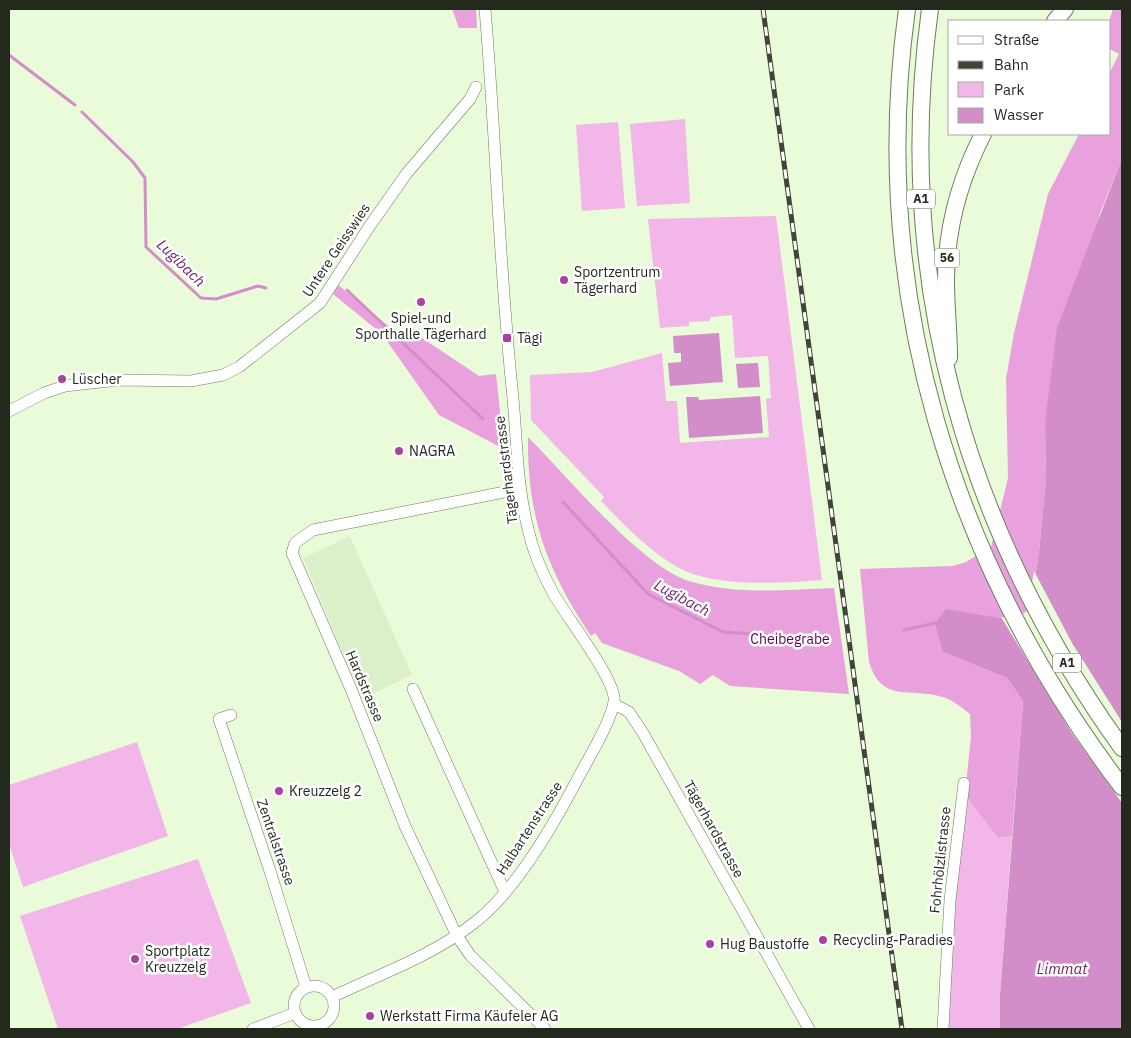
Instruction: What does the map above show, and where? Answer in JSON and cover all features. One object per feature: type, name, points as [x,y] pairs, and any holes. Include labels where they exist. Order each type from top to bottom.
[{"type":"highway","name":"A1","points":[[907,9],[898,98],[897,161],[900,234],[911,314],[928,393],[948,462],[980,544],[1012,612],[1068,710],[1122,787]]},
{"type":"highway","name":"A1","points":[[930,9],[921,99],[921,205],[932,302],[950,388],[978,478],[1018,574],[1060,653],[1122,748]]},
{"type":"highway","points":[[1056,20],[1065,9]]},
{"type":"highway","name":"56","points":[[950,388],[946,281],[948,242],[963,181],[983,135]]},
{"type":"street","name":"Tägerhardstrasse","points":[[485,9],[520,489],[529,533],[542,570],[567,618],[610,682],[615,698],[614,704],[629,712],[644,733],[808,1029]]},
{"type":"street","name":"Untere Geisswies","points":[[9,411],[44,393],[65,386],[118,380],[191,381],[223,375],[239,368],[320,303],[369,227],[407,173],[470,99],[476,86]]},
{"type":"street","name":"Hardstrasse","points":[[520,489],[313,530],[295,543],[292,553],[351,689],[405,826],[457,936],[470,954],[545,1029]]},
{"type":"street","points":[[413,689],[506,892]]},
{"type":"street","name":"Halbartenstrasse","points":[[332,997],[457,936],[476,922],[506,892],[535,852],[566,801],[614,704]]},
{"type":"street","name":"Zentralstrasse","points":[[231,715],[219,720],[270,871],[306,987]]},
{"type":"street","name":"Fohrhölzlistrasse","points":[[943,1029],[950,900],[964,783]]},
{"type":"street","points":[[306,987],[321,987],[332,997],[332,1013],[322,1027],[309,1025],[298,1019],[295,1013],[294,1001],[306,987]]},
{"type":"street","points":[[253,1029],[295,1013]]},
{"type":"shaded area","points":[[350,536],[412,675],[362,699],[303,558]]},
{"type":"green space","points":[[452,9],[476,9],[477,28],[459,28]]},
{"type":"green space","points":[[1113,9],[1122,9],[1122,158],[1100,213],[1045,423],[1046,478],[1039,552],[1030,612],[943,652],[1007,678],[1023,701],[1012,836],[998,838],[965,795],[971,736],[970,714],[954,702],[943,697],[931,694],[899,692],[889,689],[881,684],[875,675],[869,662],[860,569],[953,566],[966,562],[991,547],[1008,478],[1006,379],[1014,333],[1048,194],[1078,135],[1111,135],[1111,70],[1119,54],[1111,50],[1111,20],[1109,20]]},
{"type":"green space","points":[[685,119],[690,203],[637,206],[630,124]]},
{"type":"green space","points":[[618,122],[625,208],[582,211],[576,125]]},
{"type":"green space","points":[[776,216],[822,580],[749,583],[711,579],[694,574],[668,562],[628,529],[601,501],[604,497],[531,420],[530,375],[592,372],[662,353],[666,401],[677,401],[680,443],[769,437],[766,399],[771,398],[768,356],[735,358],[732,315],[710,317],[710,321],[689,322],[689,326],[660,328],[648,219]]},
{"type":"green space","points":[[337,284],[398,334],[416,334],[479,376],[496,374],[504,449],[439,415],[382,334],[333,294]]},
{"type":"green space","name":"Cheibegrabe","points":[[528,437],[627,539],[649,558],[670,572],[689,581],[743,590],[834,588],[849,694],[730,686],[713,675],[700,684],[679,671],[602,643],[595,633],[591,636],[562,588],[543,542],[531,493]]},
{"type":"green space","points":[[137,742],[168,836],[23,887],[9,844],[9,785]]},
{"type":"green space","points":[[965,795],[998,838],[1012,836],[1000,995],[1000,1029],[947,1029],[949,962]]},
{"type":"green space","name":"Sportplatz Kreuzzelg","points":[[198,859],[251,1003],[177,1029],[58,1029],[20,916]]},
{"type":"water","name":"Limmat","points":[[1122,158],[1122,1029],[1000,1029],[1000,995],[1023,701],[1007,678],[943,652],[935,623],[946,609],[1016,621],[1030,612],[1039,552],[1046,478],[1045,423],[1057,328]]},
{"type":"water","points":[[719,333],[723,382],[670,386],[668,363],[681,362],[681,353],[674,353],[673,336]]},
{"type":"water","points":[[758,363],[760,387],[738,388],[736,364]]},
{"type":"water","points":[[760,396],[763,433],[689,438],[686,397],[698,397],[699,400]]},
{"type":"pier","points":[[1034,571],[1072,643],[1122,722],[1122,803],[1071,732],[1001,617],[1016,618],[1027,611]]},
{"type":"waterway","name":"Lugibach","points":[[9,55],[75,105]]},
{"type":"waterway","name":"Lugibach","points":[[82,112],[133,162],[145,178],[146,247],[201,298],[216,299],[258,286],[266,288]]},
{"type":"waterway","name":"Lugibach","points":[[347,290],[483,419]]},
{"type":"waterway","name":"Lugibach","points":[[563,502],[648,594],[723,632],[797,637]]},
{"type":"waterway","name":"Lugibach","points":[[904,630],[935,623]]},
{"type":"railway","points":[[763,9],[902,1029]]},
{"type":"place","name":"Sportzentrum Tägerhard","points":[[564,280]]},
{"type":"place","name":"Spiel-und Sporthalle Tägerhard","points":[[421,302]]},
{"type":"place","name":"Tägi","points":[[507,338]]},
{"type":"place","name":"Lüscher","points":[[62,379]]},
{"type":"place","name":"NAGRA","points":[[399,451]]},
{"type":"place","name":"Kreuzzelg 2","points":[[279,791]]},
{"type":"place","name":"Recycling-Paradies","points":[[823,940]]},
{"type":"place","name":"Hug Baustoffe","points":[[710,944]]},
{"type":"place","name":"Sportplatz Kreuzzelg","points":[[135,959]]},
{"type":"place","name":"Werkstatt Firma Käufeler AG","points":[[370,1016]]}]
